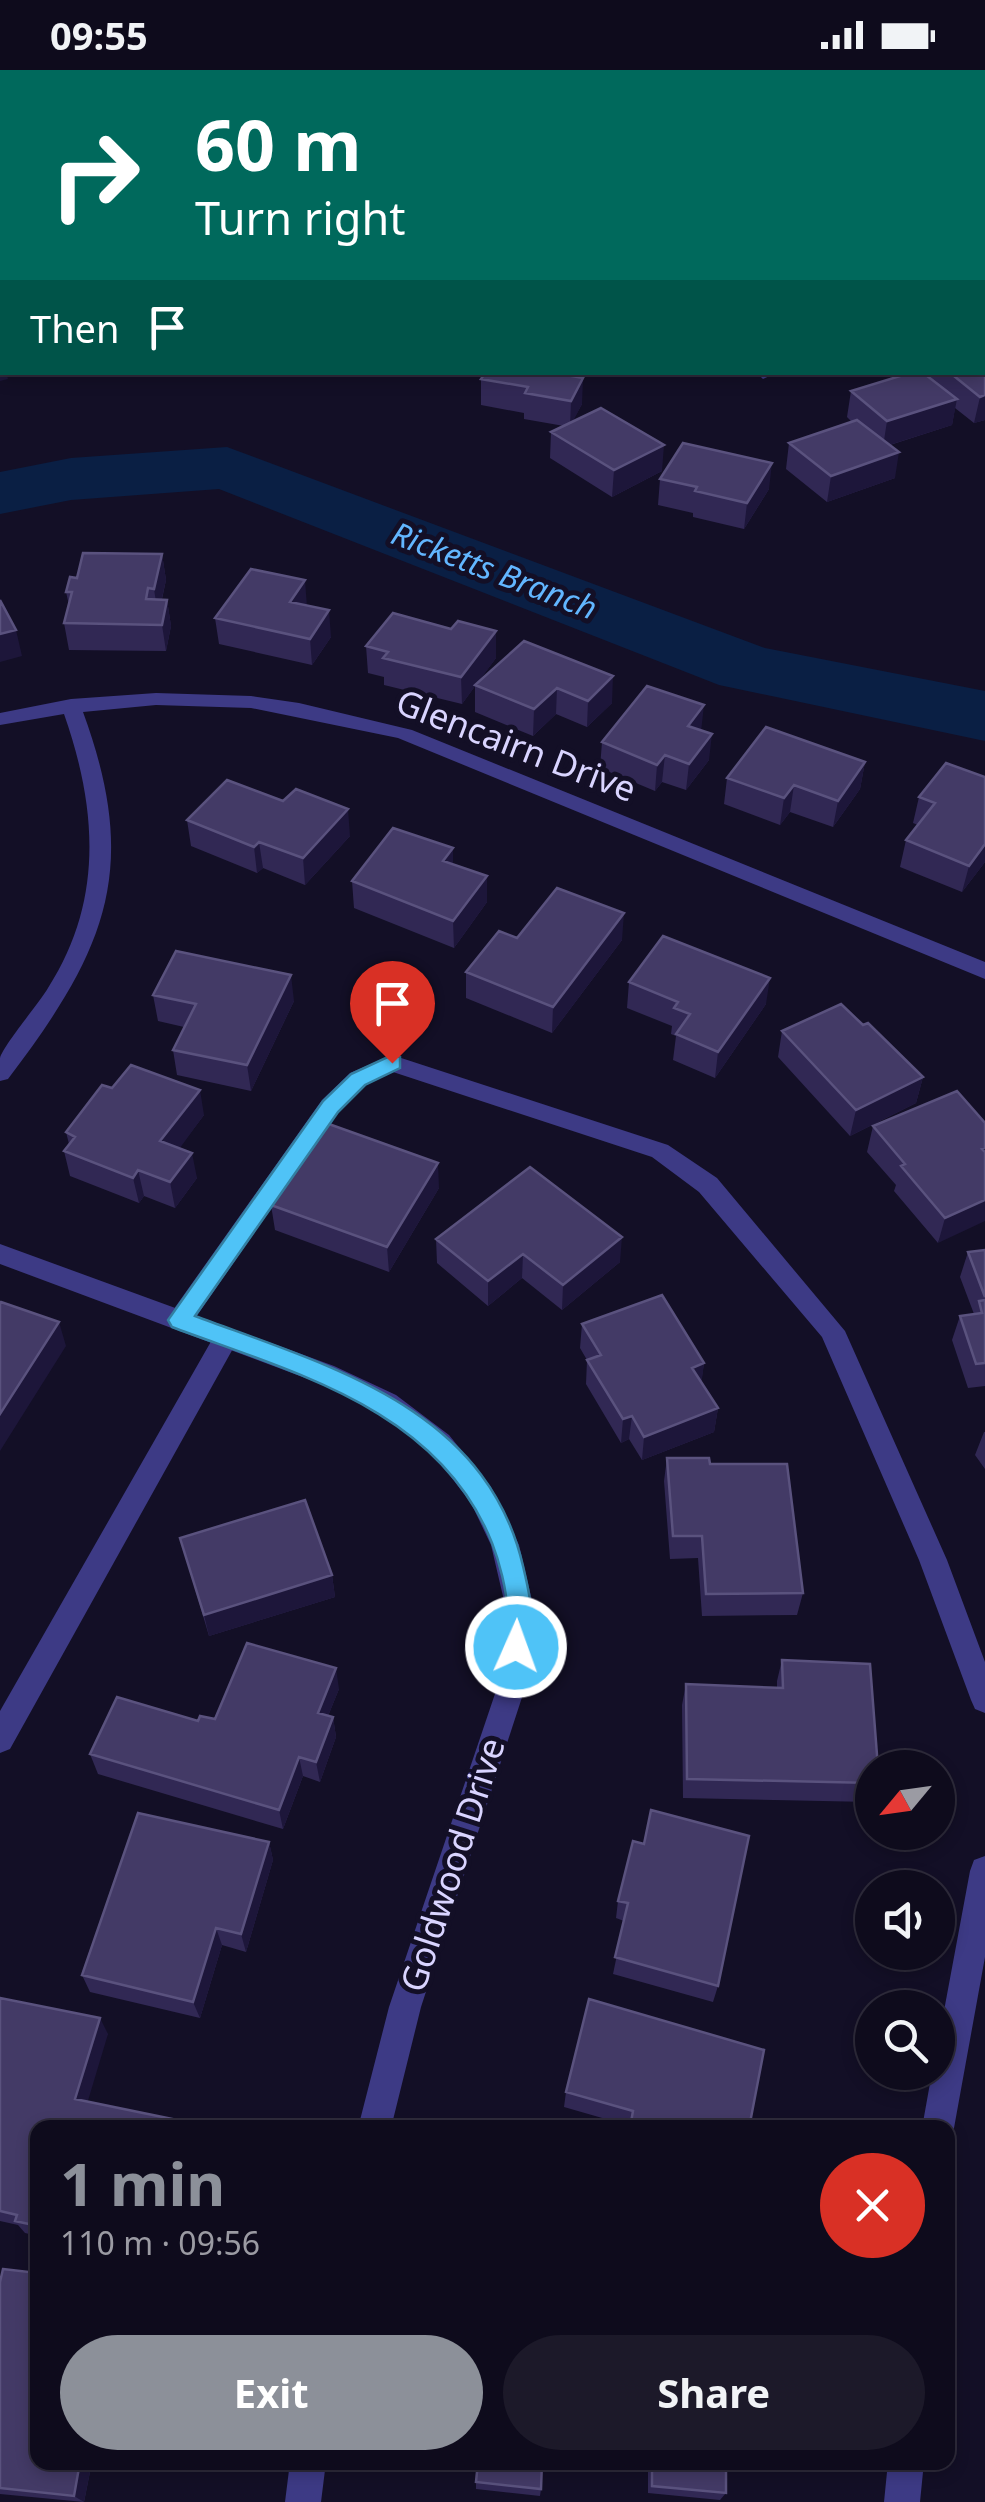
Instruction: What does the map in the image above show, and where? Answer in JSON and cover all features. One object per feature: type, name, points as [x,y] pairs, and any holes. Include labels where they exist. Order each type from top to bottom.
[{"type":"street","name":"Glencairn Drive","points":[[0,718],[71,705],[195,695],[336,714],[405,734],[985,971]]},
{"type":"street","points":[[0,1073],[22,1045],[83,946],[104,880],[99,799],[86,740],[71,705]]},
{"type":"street","points":[[180,1320],[330,1106],[358,1080],[392,1063],[660,1150],[708,1185],[832,1331],[933,1560],[985,1700]]},
{"type":"street","name":"Goldwood Drive","points":[[0,1254],[180,1320],[386,1403],[440,1443],[481,1495],[506,1545],[520,1609],[512,1685],[406,2008],[376,2120]]},
{"type":"street","points":[[0,1739],[226,1338]]},
{"type":"street","points":[[939,2120],[985,1871]]},
{"type":"street","points":[[303,2502],[307,2470]]},
{"type":"street","points":[[902,2502],[905,2470]]},
{"type":"building","points":[[484,375],[583,378],[571,401],[525,393],[528,387],[481,379]]},
{"type":"building","points":[[903,375],[926,375],[957,399],[887,421],[851,391]]},
{"type":"building","points":[[953,375],[985,375],[985,395],[980,397]]},
{"type":"building","points":[[601,408],[664,445],[614,470],[551,432]]},
{"type":"building","points":[[857,420],[899,452],[831,476],[789,443]]},
{"type":"building","points":[[683,443],[772,463],[747,503],[660,479]]},
{"type":"building","points":[[83,553],[162,554],[154,589],[148,588],[146,599],[167,600],[162,625],[64,623],[72,592],[66,592],[70,577],[77,578]]},
{"type":"building","points":[[251,569],[305,580],[290,602],[329,610],[310,639],[215,618]]},
{"type":"building","points":[[0,600],[16,630],[0,634]]},
{"type":"building","points":[[393,613],[451,629],[458,621],[496,631],[461,677],[383,658],[388,652],[366,646]]},
{"type":"building","points":[[524,641],[613,676],[588,701],[557,688],[534,709],[475,685]]},
{"type":"building","points":[[647,686],[704,705],[688,726],[712,734],[689,764],[665,755],[657,765],[602,742]]},
{"type":"building","points":[[766,727],[865,762],[838,801],[794,785],[784,798],[727,778]]},
{"type":"building","points":[[946,763],[985,777],[985,844],[969,866],[906,840],[935,803],[919,797]]},
{"type":"building","points":[[227,780],[283,801],[296,789],[348,809],[303,858],[259,842],[254,847],[187,820]]},
{"type":"building","points":[[393,828],[453,848],[443,861],[487,876],[453,921],[352,881]]},
{"type":"building","points":[[557,888],[624,913],[553,1007],[466,972],[499,931],[517,938]]},
{"type":"building","points":[[663,936],[770,978],[718,1052],[676,1034],[690,1014],[674,1008],[678,1002],[629,982]]},
{"type":"building","points":[[176,951],[291,975],[247,1065],[173,1050],[196,1004],[153,995]]},
{"type":"building","points":[[841,1004],[863,1025],[868,1023],[923,1077],[856,1110],[782,1031]]},
{"type":"building","points":[[131,1065],[200,1090],[160,1141],[192,1153],[170,1182],[138,1170],[133,1178],[64,1151],[75,1137],[66,1132],[102,1085],[112,1088]]},
{"type":"building","points":[[957,1091],[985,1123],[985,1200],[945,1218],[873,1126]]},
{"type":"building","points":[[326,1123],[438,1163],[387,1247],[271,1205]]},
{"type":"building","points":[[530,1167],[622,1237],[563,1285],[523,1254],[488,1281],[436,1239]]},
{"type":"building","points":[[985,1250],[985,1297],[968,1252]]},
{"type":"building","points":[[662,1295],[704,1363],[692,1368],[718,1408],[644,1437],[632,1416],[623,1419],[587,1360],[601,1355],[582,1324]]},
{"type":"building","points":[[985,1300],[985,1363],[976,1364],[960,1316],[982,1313],[979,1301]]},
{"type":"building","points":[[0,1303],[59,1322],[0,1414]]},
{"type":"building","points":[[667,1458],[709,1458],[710,1464],[787,1464],[803,1593],[706,1594],[702,1536],[673,1536]]},
{"type":"building","points":[[305,1500],[332,1575],[204,1615],[180,1538]]},
{"type":"building","points":[[247,1643],[336,1668],[318,1713],[333,1717],[316,1762],[299,1757],[279,1810],[90,1754],[117,1697],[198,1721],[200,1716],[215,1719]]},
{"type":"building","points":[[782,1660],[870,1664],[877,1750],[855,1750],[855,1783],[687,1779],[686,1684],[783,1688]]},
{"type":"building","points":[[651,1810],[749,1836],[718,1986],[615,1957],[628,1903],[618,1901],[633,1841],[644,1844]]},
{"type":"building","points":[[138,1813],[269,1842],[241,1934],[216,1928],[193,2002],[82,1975]]},
{"type":"building","points":[[0,1998],[100,2018],[75,2099],[177,2120],[30,2120],[30,2224],[15,2221],[17,2215],[0,2211]]},
{"type":"building","points":[[589,1999],[764,2050],[751,2120],[631,2120],[633,2111],[566,2092]]},
{"type":"building","points":[[3,2269],[30,2272],[30,2470],[79,2470],[74,2496],[0,2488]]},
{"type":"building","points":[[477,2470],[542,2470],[541,2489],[476,2482]]},
{"type":"building","points":[[652,2470],[726,2470],[726,2493],[652,2486]]},
{"type":"waterway","name":"Ricketts Branch","points":[[0,493],[71,479],[227,468],[746,668],[985,716]]},
{"type":"route","points":[[392,1063],[358,1080],[330,1106],[180,1320],[324,1374],[386,1403],[440,1443],[481,1495],[506,1545],[520,1609],[516,1647]]}]
